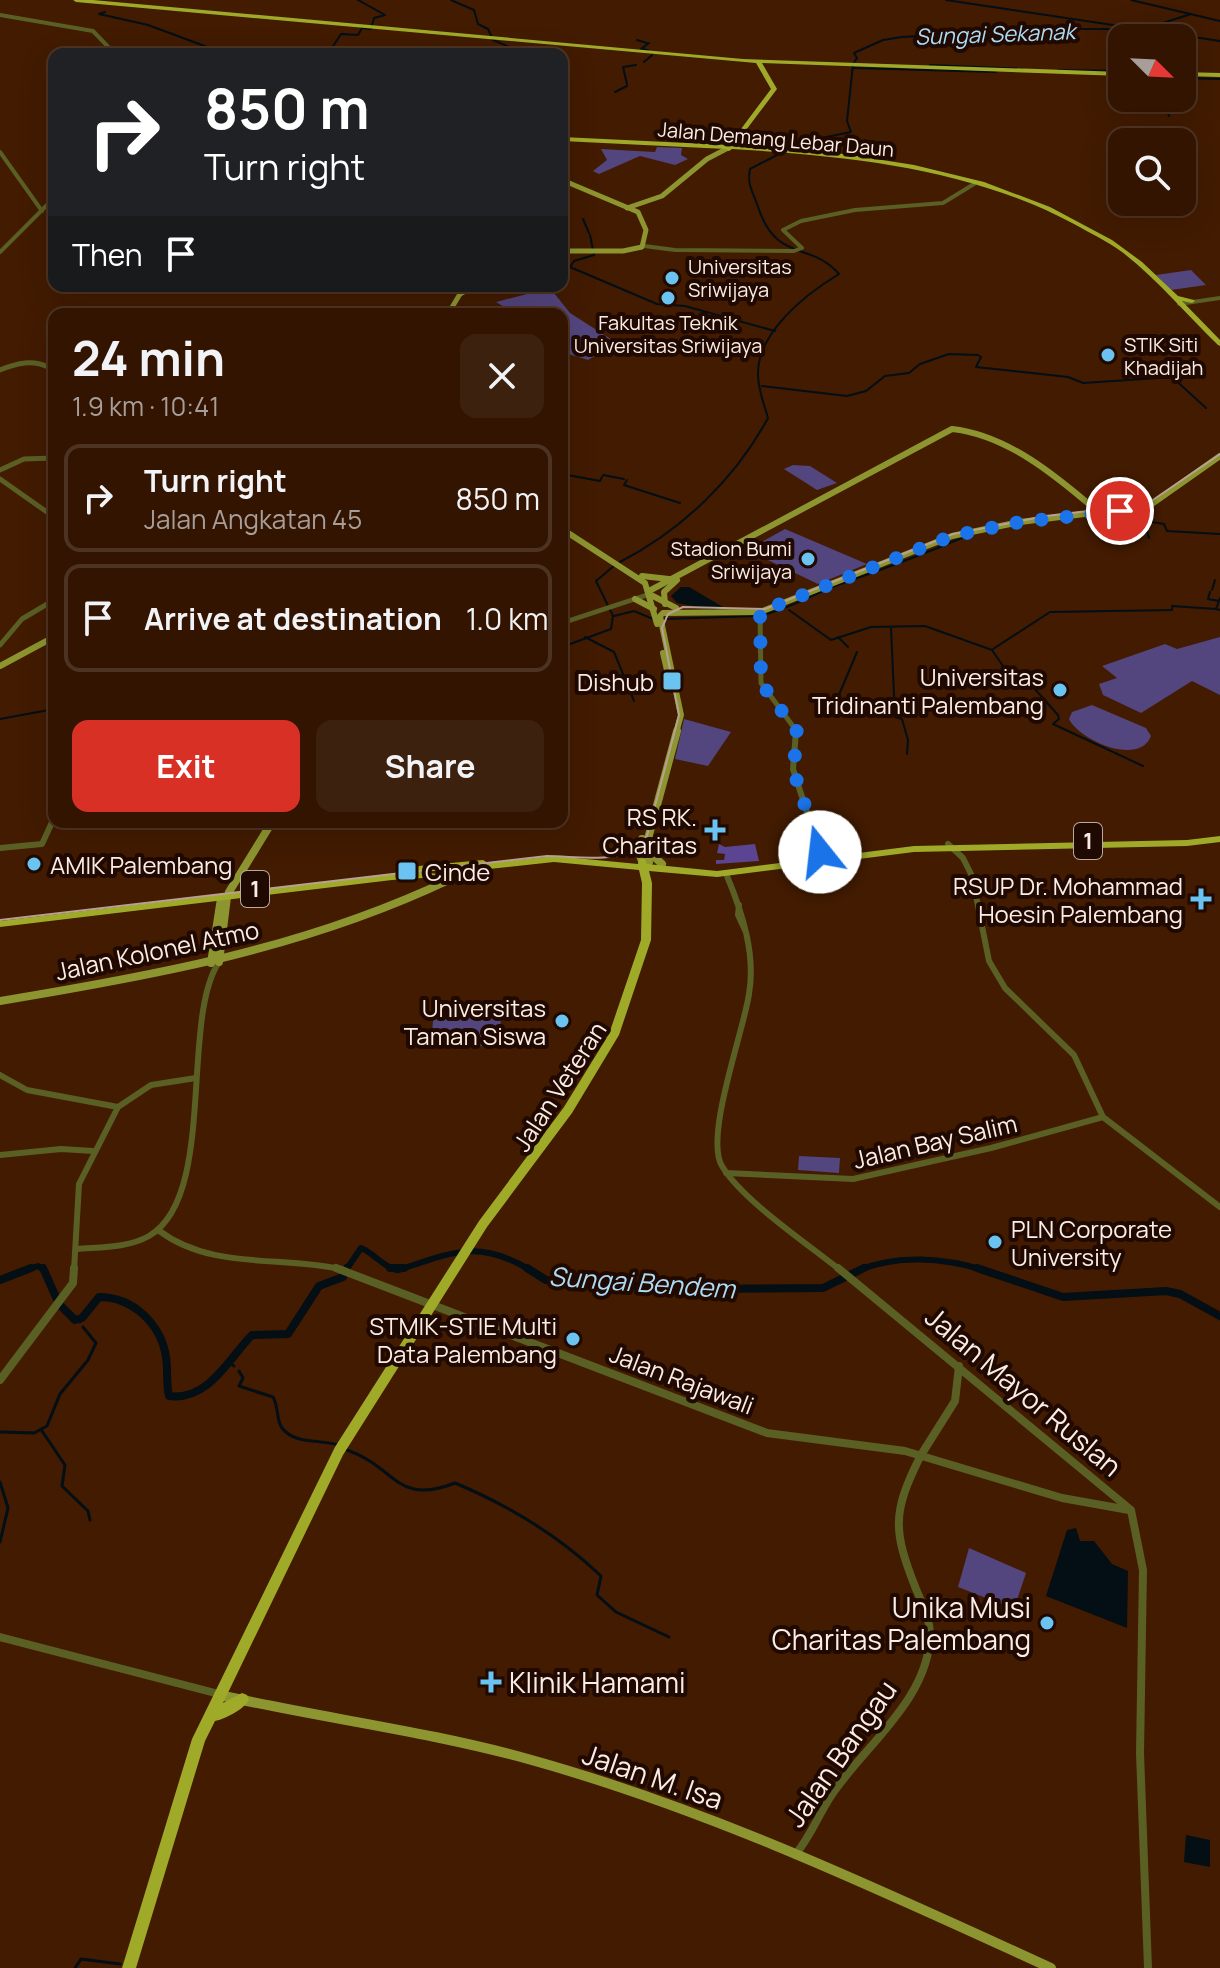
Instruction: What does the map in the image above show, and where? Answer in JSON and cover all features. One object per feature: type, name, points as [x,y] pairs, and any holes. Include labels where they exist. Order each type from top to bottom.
[{"type":"highway","points":[[76,0],[738,61],[761,66],[852,65]]},
{"type":"highway","points":[[89,0],[105,2]]},
{"type":"highway","points":[[491,38],[728,58],[761,66],[774,90],[731,146]]},
{"type":"highway","points":[[738,61],[761,66],[773,63],[1108,73]]},
{"type":"highway","points":[[1196,75],[1220,76]]},
{"type":"highway","name":"Jalan Demang Lebar Daun","points":[[568,139],[731,146],[892,163],[985,186],[1032,202],[1111,242],[1185,303],[1220,342]]},
{"type":"highway","name":"Jalan Demang Lebar Daun","points":[[791,152],[892,165],[985,186]]},
{"type":"highway","name":"1","points":[[455,874],[488,866],[568,859],[721,869],[950,846],[1135,842],[1220,836]]},
{"type":"highway","name":"1","points":[[0,921],[227,894],[455,874],[557,855],[647,866]]},
{"type":"highway","name":"1","points":[[729,874],[827,856]]},
{"type":"highway","points":[[647,866],[659,870],[729,874]]},
{"type":"highway","name":"Jalan Veteran","points":[[222,1695],[348,1442],[471,1246],[568,1110],[617,1028],[646,940],[647,866]]},
{"type":"highway","points":[[135,1968],[202,1740],[216,1715],[222,1695]]},
{"type":"highway","points":[[129,1968],[202,1740],[222,1695]]},
{"type":"highway","points":[[216,1715],[242,1700]]},
{"type":"main road","points":[[627,208],[662,196],[707,159],[731,146]]},
{"type":"main road","points":[[568,185],[627,208],[643,219],[647,238],[644,246],[623,251],[568,251]]},
{"type":"main road","points":[[653,593],[858,478],[952,430],[972,435],[1029,463],[1092,511]]},
{"type":"main road","points":[[709,615],[773,605],[950,535],[1158,502],[1220,455]]},
{"type":"main road","points":[[568,531],[642,576],[653,593],[678,718],[639,849],[647,866]]},
{"type":"main road","points":[[620,562],[665,605],[709,615],[760,614],[851,574]]},
{"type":"main road","points":[[642,576],[676,579]]},
{"type":"main road","points":[[665,605],[664,592],[676,579]]},
{"type":"main road","points":[[634,598],[658,616],[678,718],[646,846],[647,866]]},
{"type":"main road","points":[[658,616],[680,610],[723,613]]},
{"type":"main road","points":[[0,667],[48,641]]},
{"type":"main road","points":[[214,965],[227,894],[266,828]]},
{"type":"main road","points":[[646,846],[662,864]]},
{"type":"main road","points":[[381,909],[413,901],[488,866]]},
{"type":"main road","name":"Jalan Kolonel Atmo","points":[[0,1001],[214,965],[411,898],[455,874]]},
{"type":"main road","name":"Jalan M. Isa","points":[[222,1695],[524,1758],[697,1814],[798,1855],[1051,1968]]},
{"type":"street","points":[[0,15],[93,31],[109,48]]},
{"type":"street","points":[[1,153],[42,211]]},
{"type":"street","points":[[644,246],[675,250],[798,250],[783,230],[801,221],[869,208],[943,203],[974,184]]},
{"type":"street","points":[[0,252],[48,204]]},
{"type":"street","points":[[1185,303],[1220,298]]},
{"type":"street","points":[[0,370],[22,363],[40,363],[48,367]]},
{"type":"street","points":[[0,470],[24,459],[48,458]]},
{"type":"street","points":[[0,479],[48,513]]},
{"type":"street","points":[[568,620],[653,593]]},
{"type":"street","points":[[0,645],[17,624],[48,603]]},
{"type":"street","points":[[760,614],[761,683],[798,733],[793,769],[827,856]]},
{"type":"street","points":[[0,848],[42,844],[49,828]]},
{"type":"street","points":[[950,846],[973,879],[991,965],[1005,988],[1074,1055],[1103,1117],[1220,1207]]},
{"type":"street","points":[[726,1173],[716,1150],[730,1068],[750,992],[745,930],[729,874]]},
{"type":"street","points":[[77,1249],[136,1241],[158,1230],[186,1168],[214,965]]},
{"type":"street","points":[[0,1075],[19,1090],[97,1100],[118,1107]]},
{"type":"street","points":[[0,1380],[73,1283],[79,1184],[93,1151],[118,1107],[151,1085],[196,1078]]},
{"type":"street","name":"Jalan Bay Salim","points":[[726,1173],[853,1179],[1103,1117]]},
{"type":"street","points":[[0,1155],[61,1149],[93,1151]]},
{"type":"street","name":"Jalan Mayor Ruslan","points":[[726,1173],[1131,1510]]},
{"type":"street","name":"Jalan Rajawali","points":[[158,1230],[173,1243],[204,1255],[304,1261],[350,1274],[767,1433],[897,1450],[1091,1505],[1131,1510]]},
{"type":"street","name":"Jalan Bangau","points":[[798,1855],[834,1791],[910,1694],[928,1658],[930,1631],[926,1613],[900,1555],[893,1525],[902,1493],[955,1401],[959,1366]]},
{"type":"street","points":[[1131,1510],[1143,1570],[1140,1753],[1148,1968]]},
{"type":"street","points":[[0,1637],[222,1695]]},
{"type":"shaded area","points":[[657,147],[682,148],[681,155],[688,159],[675,165],[640,156],[599,174],[593,171],[607,160],[601,149],[655,152]]},
{"type":"shaded area","points":[[1191,270],[1206,285],[1171,290],[1156,275]]},
{"type":"shaded area","points":[[535,292],[553,292],[566,308],[506,308],[496,302]]},
{"type":"shaded area","points":[[568,310],[617,343],[588,360],[568,354]]},
{"type":"shaded area","points":[[793,465],[810,466],[837,483],[817,490],[784,469]]},
{"type":"shaded area","name":"Stadion Bumi Sriwijaya","points":[[785,529],[867,564],[818,584],[747,550]]},
{"type":"shaded area","points":[[681,587],[689,587],[723,607],[715,610],[677,603],[671,596]]},
{"type":"shaded area","points":[[1220,637],[1220,695],[1192,681],[1141,713],[1103,695],[1099,684],[1117,678],[1102,666],[1165,644],[1177,649]]},
{"type":"shaded area","points":[[1092,705],[1146,728],[1151,736],[1144,745],[1135,749],[1122,750],[1096,742],[1084,735],[1069,719],[1072,712]]},
{"type":"shaded area","points":[[684,719],[731,732],[708,766],[675,759]]},
{"type":"shaded area","points":[[719,844],[725,847],[755,844],[759,861],[716,864],[716,860],[724,860],[725,854],[717,853]]},
{"type":"shaded area","points":[[434,1010],[502,1010],[498,1047],[431,1044]]},
{"type":"shaded area","points":[[799,1156],[840,1158],[839,1173],[798,1170]]},
{"type":"shaded area","points":[[1076,1528],[1080,1541],[1094,1541],[1112,1564],[1128,1571],[1127,1628],[1046,1596],[1067,1530]]},
{"type":"shaded area","points":[[969,1548],[1026,1573],[1014,1609],[958,1587]]},
{"type":"shaded area","points":[[1186,1835],[1210,1840],[1210,1867],[1184,1862]]},
{"type":"waterway","points":[[332,48],[341,34],[358,35],[362,28],[371,29],[374,18],[385,15],[358,0]]},
{"type":"waterway","points":[[451,0],[474,10],[478,24],[488,29],[493,40],[512,48]]},
{"type":"waterway","points":[[946,0],[1220,41]]},
{"type":"waterway","points":[[1131,0],[1191,14]]},
{"type":"waterway","points":[[105,12],[99,14],[148,25],[210,48]]},
{"type":"waterway","points":[[1160,24],[1191,14]]},
{"type":"waterway","points":[[1191,14],[1220,21]]},
{"type":"waterway","name":"Sungai Sekanak","points":[[773,330],[799,303],[839,274],[817,257],[794,249],[774,236],[750,187],[750,169],[802,142],[851,132],[847,121],[853,64],[857,58],[854,53],[883,40],[902,37],[1044,29],[1108,29]]},
{"type":"waterway","points":[[637,40],[647,43]]},
{"type":"waterway","points":[[648,50],[641,49],[649,43]]},
{"type":"waterway","points":[[644,62],[652,55]]},
{"type":"waterway","points":[[627,84],[623,67],[636,65]]},
{"type":"waterway","points":[[930,65],[1023,69]]},
{"type":"waterway","points":[[853,68],[996,72]]},
{"type":"waterway","points":[[1058,70],[1108,71]]},
{"type":"waterway","points":[[1196,78],[1220,79]]},
{"type":"waterway","points":[[615,92],[627,86]]},
{"type":"waterway","points":[[1168,112],[1169,116]]},
{"type":"waterway","points":[[583,219],[589,233]]},
{"type":"waterway","points":[[590,235],[594,255],[574,261],[570,267],[657,304],[685,306],[773,330]]},
{"type":"waterway","name":"Sungai Sekanak","points":[[620,562],[665,535],[705,501],[755,440],[768,418],[758,375],[760,359],[773,330]]},
{"type":"waterway","points":[[762,386],[847,396],[866,391],[885,376],[909,373],[920,364],[949,354],[978,355],[981,357],[976,367],[1068,377],[1083,383],[1172,377]]},
{"type":"waterway","points":[[1172,377],[1203,375]]},
{"type":"waterway","points":[[1172,377],[1206,408]]},
{"type":"waterway","points":[[568,475],[600,481],[602,477]]},
{"type":"waterway","points":[[603,475],[624,479]]},
{"type":"waterway","points":[[627,480],[624,485],[680,503]]},
{"type":"waterway","points":[[1101,515],[1120,513],[1121,517],[1164,524],[1167,531],[1220,534]]},
{"type":"waterway","points":[[1144,521],[1149,538]]},
{"type":"waterway","points":[[763,615],[964,537]]},
{"type":"waterway","name":"Sungai Sekanak","points":[[587,638],[611,629],[613,616],[596,581],[615,565]]},
{"type":"waterway","points":[[1212,590],[1215,580]]},
{"type":"waterway","points":[[1210,592],[1208,599],[1219,601]]},
{"type":"waterway","points":[[1216,609],[1219,601]]},
{"type":"waterway","points":[[993,649],[1050,612],[1172,610],[1172,606],[1216,609]]},
{"type":"waterway","points":[[1216,609],[1220,610]]},
{"type":"waterway","points":[[789,610],[831,640],[839,638]]},
{"type":"waterway","points":[[614,616],[634,611],[653,619]]},
{"type":"waterway","points":[[664,619],[757,616]]},
{"type":"waterway","points":[[839,638],[871,627],[925,626],[992,650],[1009,675],[1034,688],[1058,715],[1059,719],[1053,724],[1143,766]]},
{"type":"waterway","points":[[891,628],[895,717],[902,719],[908,740],[907,754]]},
{"type":"waterway","name":"Sungai Sekanak","points":[[568,645],[587,638]]},
{"type":"waterway","points":[[587,638],[614,652],[634,701]]},
{"type":"waterway","points":[[839,638],[848,647]]},
{"type":"waterway","points":[[833,709],[857,652]]},
{"type":"waterway","name":"Sungai Sekanak","points":[[0,719],[48,710]]},
{"type":"waterway","name":"Sungai Bendem","points":[[346,1270],[361,1248],[392,1268]]},
{"type":"waterway","name":"Sungai Bendem","points":[[399,1270],[465,1252],[495,1254],[530,1270]]},
{"type":"waterway","name":"Sungai Bendem","points":[[860,1270],[905,1260],[953,1263],[983,1270]]},
{"type":"waterway","name":"Sungai Bendem","points":[[26,1270],[38,1266],[44,1270]]},
{"type":"waterway","name":"Sungai Bendem","points":[[0,1280],[31,1268]]},
{"type":"waterway","name":"Sungai Bendem","points":[[392,1268],[404,1268]]},
{"type":"waterway","name":"Sungai Bendem","points":[[392,1268],[396,1270]]},
{"type":"waterway","name":"Sungai Bendem","points":[[527,1268],[546,1280],[682,1289],[823,1288],[864,1268]]},
{"type":"waterway","name":"Sungai Bendem","points":[[977,1268],[983,1270]]},
{"type":"waterway","name":"Sungai Bendem","points":[[44,1270],[59,1304],[75,1320],[82,1318],[99,1297],[123,1302],[143,1315],[152,1324],[163,1345],[169,1396],[183,1396],[207,1385],[252,1335],[288,1334],[319,1286],[343,1277],[346,1270]]},
{"type":"waterway","name":"Sungai Bendem","points":[[983,1270],[1063,1297],[1166,1291],[1180,1294],[1220,1316]]},
{"type":"waterway","name":"Sungai Bendem","points":[[77,1319],[80,1322]]},
{"type":"waterway","points":[[0,1432],[34,1433],[47,1426],[60,1394],[88,1360],[96,1343],[83,1327]]},
{"type":"waterway","points":[[239,1371],[243,1378],[239,1386],[273,1397],[280,1425],[287,1433],[301,1439],[338,1445]]},
{"type":"waterway","points":[[42,1431],[65,1465],[62,1486],[88,1511],[90,1520]]},
{"type":"waterway","points":[[347,1450],[364,1457],[408,1487],[435,1489],[455,1483],[514,1512],[568,1547],[601,1576],[597,1595],[616,1612],[669,1637]]},
{"type":"waterway","points":[[0,1482],[8,1508],[0,1542]]},
{"type":"waterway","points":[[75,1968],[81,1959],[120,1964]]},
{"type":"tram line","points":[[0,920],[547,856],[602,858],[627,852],[647,836],[679,715],[662,628],[668,614],[683,607],[765,609],[953,534],[1046,516],[1147,504],[1220,454]]},
{"type":"place","name":"Universitas Sriwijaya","points":[[672,278]]},
{"type":"place","name":"Fakultas Teknik Universitas Sriwijaya","points":[[668,298]]},
{"type":"place","name":"STIK Siti Khadijah","points":[[1108,355]]},
{"type":"place","name":"Stadion Bumi Sriwijaya","points":[[808,559]]},
{"type":"place","name":"Dishub","points":[[672,681]]},
{"type":"place","name":"Universitas Tridinanti Palembang","points":[[1060,690]]},
{"type":"place","name":"RS RK. Charitas","points":[[715,830]]},
{"type":"place","name":"AMIK Palembang","points":[[34,864]]},
{"type":"place","name":"Cinde","points":[[407,871]]},
{"type":"place","name":"RSUP Dr. Mohammad Hoesin Palembang","points":[[1201,899]]},
{"type":"place","name":"Universitas Taman Siswa","points":[[562,1021]]},
{"type":"place","name":"PLN Corporate University","points":[[995,1242]]},
{"type":"place","name":"STMIK-STIE Multi Data Palembang","points":[[573,1339]]},
{"type":"place","name":"Unika Musi Charitas Palembang","points":[[1047,1623]]},
{"type":"place","name":"Klinik Hamami","points":[[491,1682]]},
{"type":"route","points":[[820,852],[793,769],[798,733],[761,683],[760,612],[952,536],[1020,522],[1120,511]]}]
